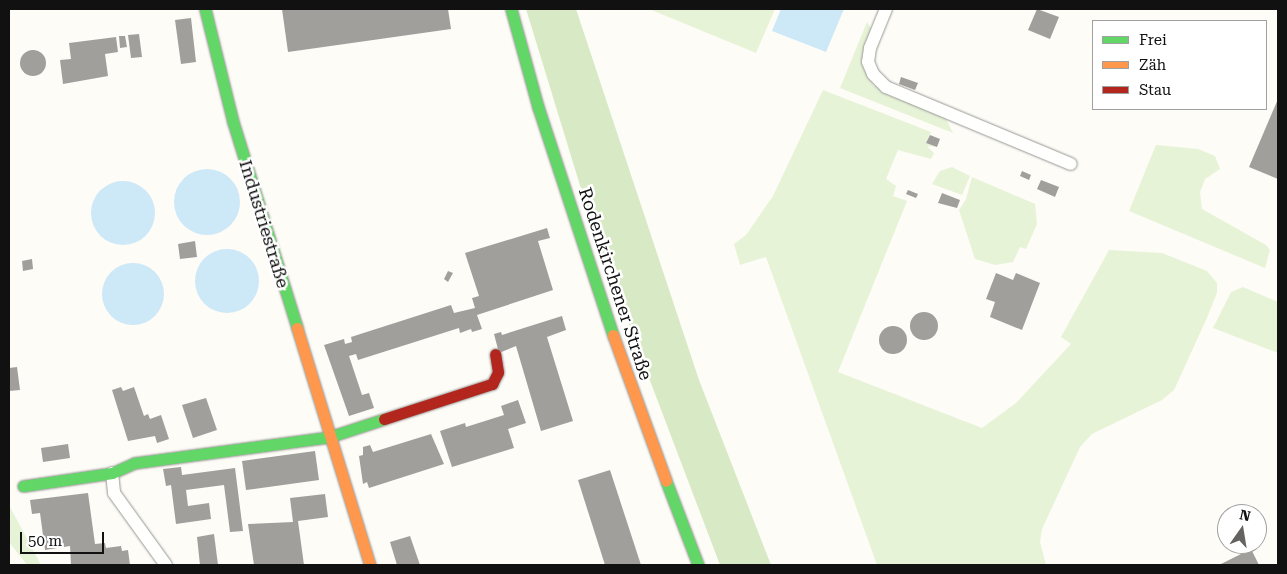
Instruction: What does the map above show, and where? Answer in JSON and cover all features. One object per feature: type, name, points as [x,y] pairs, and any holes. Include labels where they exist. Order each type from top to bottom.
[{"type":"street","name":"Industriestraße","points":[[205,9],[233,122],[370,565]]},
{"type":"street","name":"Rodenkirchener Straße","points":[[511,9],[538,107],[628,380],[696,563]]},
{"type":"street","points":[[886,9],[870,48],[868,62],[873,74],[886,87],[1071,164]]},
{"type":"street","points":[[23,486],[112,473],[134,463],[329,437],[492,384],[498,372],[494,354]]},
{"type":"street","points":[[112,473],[114,493],[166,565]]},
{"type":"green space","points":[[526,9],[576,9],[699,380],[771,565],[720,565],[597,241]]},
{"type":"green space","points":[[649,9],[775,9],[756,53]]},
{"type":"green space","points":[[867,22],[872,30],[863,64],[873,85],[945,117],[953,133],[840,88]]},
{"type":"green space","points":[[823,90],[931,132],[926,143],[937,147],[927,146],[934,153],[931,159],[898,150],[886,179],[896,186],[893,196],[907,201],[838,372],[982,428],[1016,403],[1071,344],[1061,337],[1109,250],[1162,253],[1207,271],[1217,283],[1217,293],[1174,390],[1162,400],[1092,434],[1080,447],[1042,529],[1040,542],[1046,565],[877,565],[766,257],[740,265],[734,244],[746,235],[773,196]]},
{"type":"green space","points":[[1156,145],[1198,149],[1215,156],[1220,169],[1205,179],[1200,192],[1202,209],[1266,245],[1270,250],[1265,268],[1129,211]]},
{"type":"green space","points":[[952,167],[970,176],[962,195],[932,184],[940,171]]},
{"type":"green space","points":[[972,177],[1035,204],[1037,224],[1026,249],[1020,247],[1013,262],[995,265],[975,259],[959,210],[966,199]]},
{"type":"green space","points":[[1243,287],[1278,302],[1278,353],[1213,328],[1231,292]]},
{"type":"green space","points":[[9,505],[41,565],[27,565],[9,542]]},
{"type":"water","points":[[781,9],[844,9],[826,52],[772,31]]},
{"type":"water","points":[[207,169],[219,172],[230,179],[237,190],[240,202],[237,214],[230,225],[219,232],[207,235],[195,232],[184,225],[177,214],[174,202],[177,190],[184,179],[195,172]]},
{"type":"water","points":[[123,181],[135,183],[146,190],[153,201],[155,213],[153,225],[146,236],[135,243],[123,245],[111,243],[100,236],[93,225],[91,213],[93,201],[100,190],[111,183]]},
{"type":"water","points":[[227,249],[245,254],[250,258],[254,263],[259,281],[254,299],[250,304],[245,308],[227,313],[209,308],[204,304],[200,299],[195,281],[200,263],[204,258],[209,254]]},
{"type":"water","points":[[133,263],[145,265],[155,272],[162,282],[164,294],[162,306],[155,316],[145,323],[133,325],[121,323],[111,316],[104,306],[102,294],[104,282],[111,272],[121,265]]},
{"type":"building","points":[[282,9],[448,9],[451,29],[288,52]]},
{"type":"building","points":[[1037,9],[1059,17],[1050,39],[1028,30]]},
{"type":"building","points":[[191,18],[196,62],[181,64],[175,20]]},
{"type":"building","points":[[139,34],[142,57],[131,58],[128,35]]},
{"type":"building","points":[[119,36],[125,36],[127,47],[120,48]]},
{"type":"building","points":[[116,37],[118,52],[105,54],[108,76],[63,84],[60,60],[71,59],[69,43]]},
{"type":"building","points":[[33,50],[42,54],[46,63],[42,72],[33,76],[24,72],[20,63],[24,54]]},
{"type":"building","points":[[901,77],[918,83],[915,90],[899,84]]},
{"type":"building","points":[[1278,99],[1278,179],[1249,167]]},
{"type":"building","points":[[930,135],[940,139],[937,147],[926,143]]},
{"type":"building","points":[[1022,171],[1031,175],[1029,180],[1020,176]]},
{"type":"building","points":[[1041,180],[1059,187],[1055,197],[1037,189]]},
{"type":"building","points":[[908,190],[918,194],[916,198],[906,194]]},
{"type":"building","points":[[942,193],[960,200],[957,208],[938,203]]},
{"type":"building","points":[[547,228],[550,238],[538,241],[553,290],[477,315],[482,329],[472,332],[471,329],[460,333],[459,328],[358,360],[356,354],[349,356],[362,395],[369,393],[374,408],[349,416],[324,345],[344,339],[345,344],[352,342],[351,337],[451,305],[454,313],[475,308],[472,298],[479,296],[465,253]]},
{"type":"building","points":[[195,241],[197,257],[180,259],[178,244]]},
{"type":"building","points":[[32,259],[33,269],[23,271],[22,261]]},
{"type":"building","points":[[448,271],[453,273],[448,282],[444,279]]},
{"type":"building","points":[[996,273],[1013,280],[1016,273],[1040,283],[1022,330],[990,317],[995,302],[986,299]]},
{"type":"building","points":[[924,312],[934,316],[938,326],[934,336],[924,340],[914,336],[910,326],[914,316]]},
{"type":"building","points":[[562,316],[566,330],[547,337],[573,421],[541,431],[516,346],[499,353],[494,334],[501,332],[502,335]]},
{"type":"building","points":[[893,326],[903,330],[907,340],[903,350],[893,354],[883,350],[879,340],[883,330]]},
{"type":"building","points":[[17,367],[20,390],[9,391],[9,368]]},
{"type":"building","points":[[121,387],[123,391],[134,387],[144,416],[148,414],[150,419],[161,415],[169,439],[157,443],[155,436],[128,441],[112,390]]},
{"type":"building","points":[[206,398],[217,430],[193,438],[182,405]]},
{"type":"building","points":[[518,400],[526,423],[508,429],[514,448],[452,467],[440,431],[465,423],[466,427],[504,415],[501,406]]},
{"type":"building","points":[[431,434],[444,464],[369,488],[367,482],[363,484],[359,456],[363,455],[363,447],[370,445],[373,452]]},
{"type":"building","points":[[68,444],[70,458],[43,462],[41,448]]},
{"type":"building","points":[[315,451],[319,480],[246,490],[242,461]]},
{"type":"building","points":[[181,467],[182,475],[235,468],[243,531],[230,532],[224,485],[186,490],[188,506],[209,503],[211,519],[176,524],[171,485],[166,486],[163,469]]},
{"type":"building","points":[[610,470],[641,565],[605,565],[578,480]]},
{"type":"building","points":[[88,493],[95,544],[105,543],[106,548],[121,546],[122,551],[128,550],[130,565],[71,565],[70,546],[45,550],[40,513],[32,514],[30,500]]},
{"type":"building","points":[[325,494],[328,517],[298,521],[304,565],[254,565],[248,524],[293,522],[290,498]]},
{"type":"building","points":[[214,534],[218,565],[200,565],[197,537]]},
{"type":"building","points":[[410,536],[420,565],[397,565],[390,542]]},
{"type":"building","points":[[1241,554],[1254,554],[1259,565],[1219,565]]},
{"type":"traffic: fast","points":[[205,9],[233,122],[297,328]]},
{"type":"traffic: fast","points":[[511,9],[538,107],[613,335]]},
{"type":"traffic: fast","points":[[23,486],[112,473],[134,463],[329,437],[384,419]]},
{"type":"traffic: fast","points":[[666,481],[698,565]]},
{"type":"traffic: slow","points":[[297,328],[370,565]]},
{"type":"traffic: slow","points":[[613,335],[666,481]]},
{"type":"traffic: jam","points":[[384,419],[492,384],[498,372],[495,354]]}]
